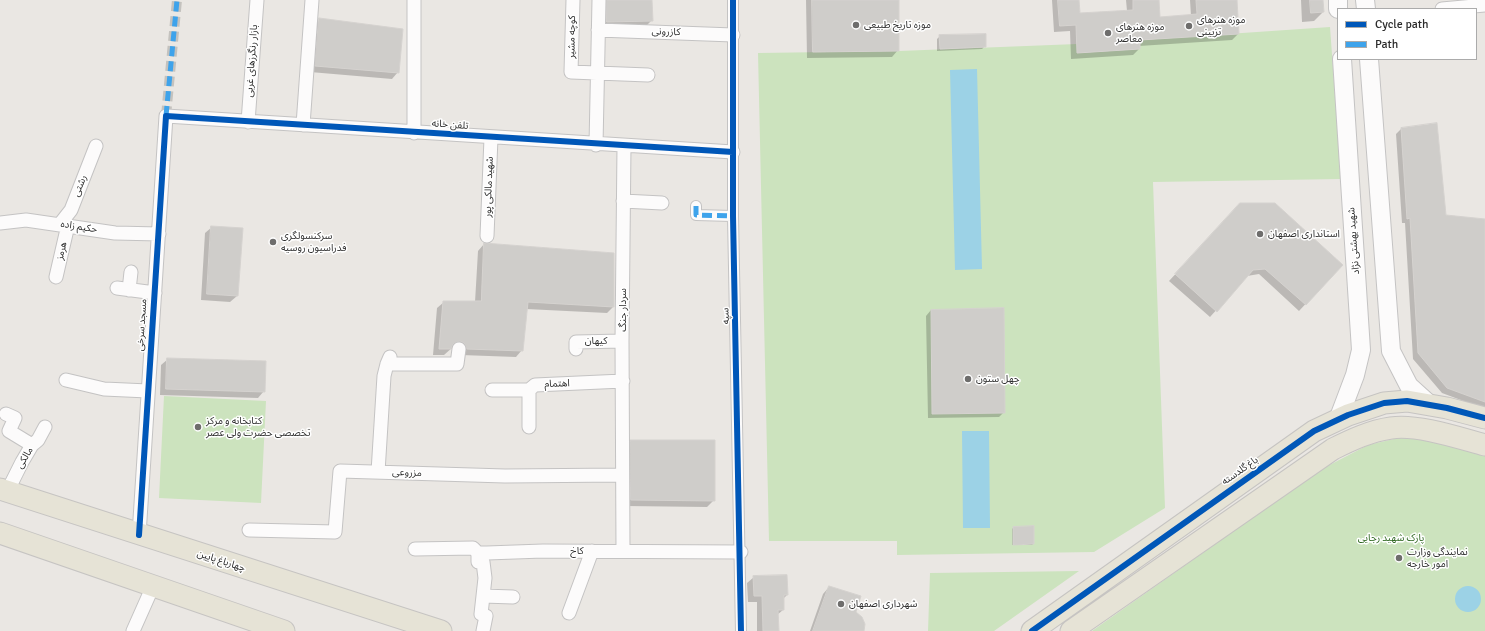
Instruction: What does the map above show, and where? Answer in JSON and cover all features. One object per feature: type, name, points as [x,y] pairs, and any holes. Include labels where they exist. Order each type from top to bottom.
[{"type":"main road","name":"شهید بهشتی نژاد","points":[[1338,420],[1356,375],[1361,350],[1342,60]]},
{"type":"main road","points":[[1369,60],[1391,352],[1410,386],[1430,405]]},
{"type":"main road","name":"باغ گلدسته","points":[[1032,631],[1314,431],[1348,415],[1384,403],[1407,401],[1485,418]]},
{"type":"main road","points":[[1070,631],[1333,449],[1373,432],[1405,427],[1443,434],[1485,445]]},
{"type":"main road","name":"چهارباغ پایین","points":[[3,490],[441,631]]},
{"type":"main road","points":[[1223,496],[1237,515]]},
{"type":"main road","points":[[0,533],[284,631]]},
{"type":"street","name":"بازار رنگرزهای غربی","points":[[248,122],[256,0]]},
{"type":"street","points":[[303,125],[312,0]]},
{"type":"street","points":[[414,0],[414,132]]},
{"type":"street","name":"كوچه مشير","points":[[573,0],[571,72],[598,74]]},
{"type":"street","points":[[596,145],[599,0]]},
{"type":"street","name":"سپه","points":[[733,0],[733,216],[741,552],[741,631]]},
{"type":"street","points":[[1453,8],[1485,5]]},
{"type":"street","name":"کازرونی","points":[[598,30],[733,35]]},
{"type":"street","points":[[598,74],[648,75]]},
{"type":"street","name":"تلفن خانه","points":[[166,116],[596,145],[733,152]]},
{"type":"street","name":"مسجد سرخی","points":[[139,535],[166,116]]},
{"type":"street","name":"شهید مالکی پور","points":[[487,236],[491,138]]},
{"type":"street","name":"رشتی","points":[[64,225],[96,146]]},
{"type":"street","name":"سردار جنگ","points":[[623,551],[622,341],[624,146]]},
{"type":"street","points":[[623,202],[662,204]]},
{"type":"street","points":[[696,206],[696,215],[733,216]]},
{"type":"street","name":"حکیم زاده","points":[[0,222],[26,220],[115,233],[158,234]]},
{"type":"street","name":"هرمز","points":[[56,277],[64,225]]},
{"type":"street","points":[[131,272],[123,289],[154,293]]},
{"type":"street","name":"کیهان","points":[[576,349],[576,342],[622,341]]},
{"type":"street","points":[[378,472],[384,376],[388,360],[457,364],[458,349]]},
{"type":"street","points":[[66,380],[104,388],[148,391]]},
{"type":"street","name":"اهتمام","points":[[492,390],[529,390],[535,385],[623,381]]},
{"type":"street","points":[[529,390],[529,427]]},
{"type":"street","points":[[6,414],[15,418],[9,431],[32,445]]},
{"type":"street","name":"مالکی","points":[[3,490],[32,445],[38,440],[45,427]]},
{"type":"street","name":"مزروعی","points":[[249,530],[335,532],[340,471],[505,476],[622,475]]},
{"type":"street","name":"کاخ","points":[[415,549],[437,543],[473,548],[478,553],[592,551],[741,552]]},
{"type":"street","points":[[569,612],[592,551]]},
{"type":"street","points":[[478,553],[478,562],[483,562],[485,578],[481,614],[486,616],[483,631]]},
{"type":"street","points":[[133,631],[153,586]]},
{"type":"street","points":[[483,596],[513,597]]},
{"type":"green space","points":[[1330,27],[1341,179],[1153,182],[1165,508],[1094,552],[897,555],[897,541],[769,541],[758,53],[899,51],[1077,44],[1078,53],[1140,49],[1140,40]]},
{"type":"green space","points":[[164,396],[266,401],[261,503],[159,498]]},
{"type":"green space","name":"پارک شهید رجایی","points":[[1411,435],[1485,455],[1485,631],[1092,631],[1320,470],[1368,445]]},
{"type":"green space","points":[[1079,571],[994,631],[928,631],[930,573]]},
{"type":"water","points":[[977,69],[982,269],[955,270],[950,70]]},
{"type":"water","points":[[962,431],[989,431],[990,528],[963,528]]},
{"type":"water","points":[[1468,586],[1477,590],[1481,599],[1477,608],[1468,612],[1459,608],[1455,599],[1459,590]]},
{"type":"building","points":[[607,0],[652,0],[653,21],[607,22]]},
{"type":"building","name":"موزه تاریخ طبیعی","points":[[812,0],[899,0],[899,51],[813,52]]},
{"type":"building","points":[[1058,0],[1079,0],[1080,13],[1133,10],[1133,0],[1159,0],[1160,17],[1197,14],[1196,0],[1237,0],[1239,34],[1140,40],[1140,49],[1077,53],[1076,25],[1060,26]]},
{"type":"building","points":[[1310,0],[1323,0],[1324,12],[1311,13]]},
{"type":"building","points":[[319,18],[403,29],[399,73],[315,66]]},
{"type":"building","points":[[986,34],[986,47],[940,49],[939,35]]},
{"type":"building","points":[[1437,123],[1446,215],[1485,219],[1485,402],[1447,388],[1418,353],[1410,218],[1407,219],[1401,128]]},
{"type":"building","name":"استانداری اصفهان","points":[[1240,203],[1275,203],[1343,265],[1306,305],[1265,269],[1253,270],[1217,312],[1175,274]]},
{"type":"building","points":[[211,226],[243,228],[238,296],[207,294]]},
{"type":"building","points":[[484,243],[614,253],[614,307],[528,302],[523,351],[467,349],[464,343],[460,341],[453,344],[451,349],[439,349],[443,301],[481,301]]},
{"type":"building","name":"چهل ستون","points":[[1004,308],[1005,413],[932,414],[931,310]]},
{"type":"building","points":[[167,358],[266,361],[265,392],[166,389]]},
{"type":"building","points":[[630,440],[715,440],[715,501],[631,500]]},
{"type":"building","points":[[1034,526],[1034,544],[1013,545],[1013,527]]},
{"type":"building","points":[[787,575],[788,595],[784,595],[784,610],[778,610],[779,631],[763,631],[762,596],[754,596],[753,576]]},
{"type":"building","name":"شهرداری اصفهان","points":[[829,586],[861,596],[856,612],[862,617],[865,624],[864,631],[813,631]]},
{"type":"tunnel","points":[[166,116],[177,0]]},
{"type":"marked path","points":[[166,116],[177,0]]},
{"type":"marked path","points":[[696,206],[696,215],[733,216]]},
{"type":"cycle path","points":[[733,0],[733,216],[741,631]]},
{"type":"cycle path","points":[[139,535],[166,116],[733,152]]},
{"type":"cycle path","points":[[1032,631],[1314,431],[1348,415],[1384,403],[1407,401],[1447,408],[1485,418]]},
{"type":"place","name":"موزه تاریخ طبیعی","points":[[856,25]]},
{"type":"place","name":"موزه هنرهای تزیینی","points":[[1189,26]]},
{"type":"place","name":"موزه هنرهای معاصر","points":[[1108,33]]},
{"type":"place","name":"استانداری اصفهان","points":[[1260,234]]},
{"type":"place","name":"سرکنسولگری فدراسیون روسیه","points":[[273,242]]},
{"type":"place","name":"چهل ستون","points":[[968,379]]},
{"type":"place","name":"کتابخانه و مرکز تخصصی حضرت ولی عصر","points":[[198,427]]},
{"type":"place","name":"نمایندگی وزارت امور خارجه","points":[[1399,558]]},
{"type":"place","name":"شهرداری اصفهان","points":[[841,604]]}]
